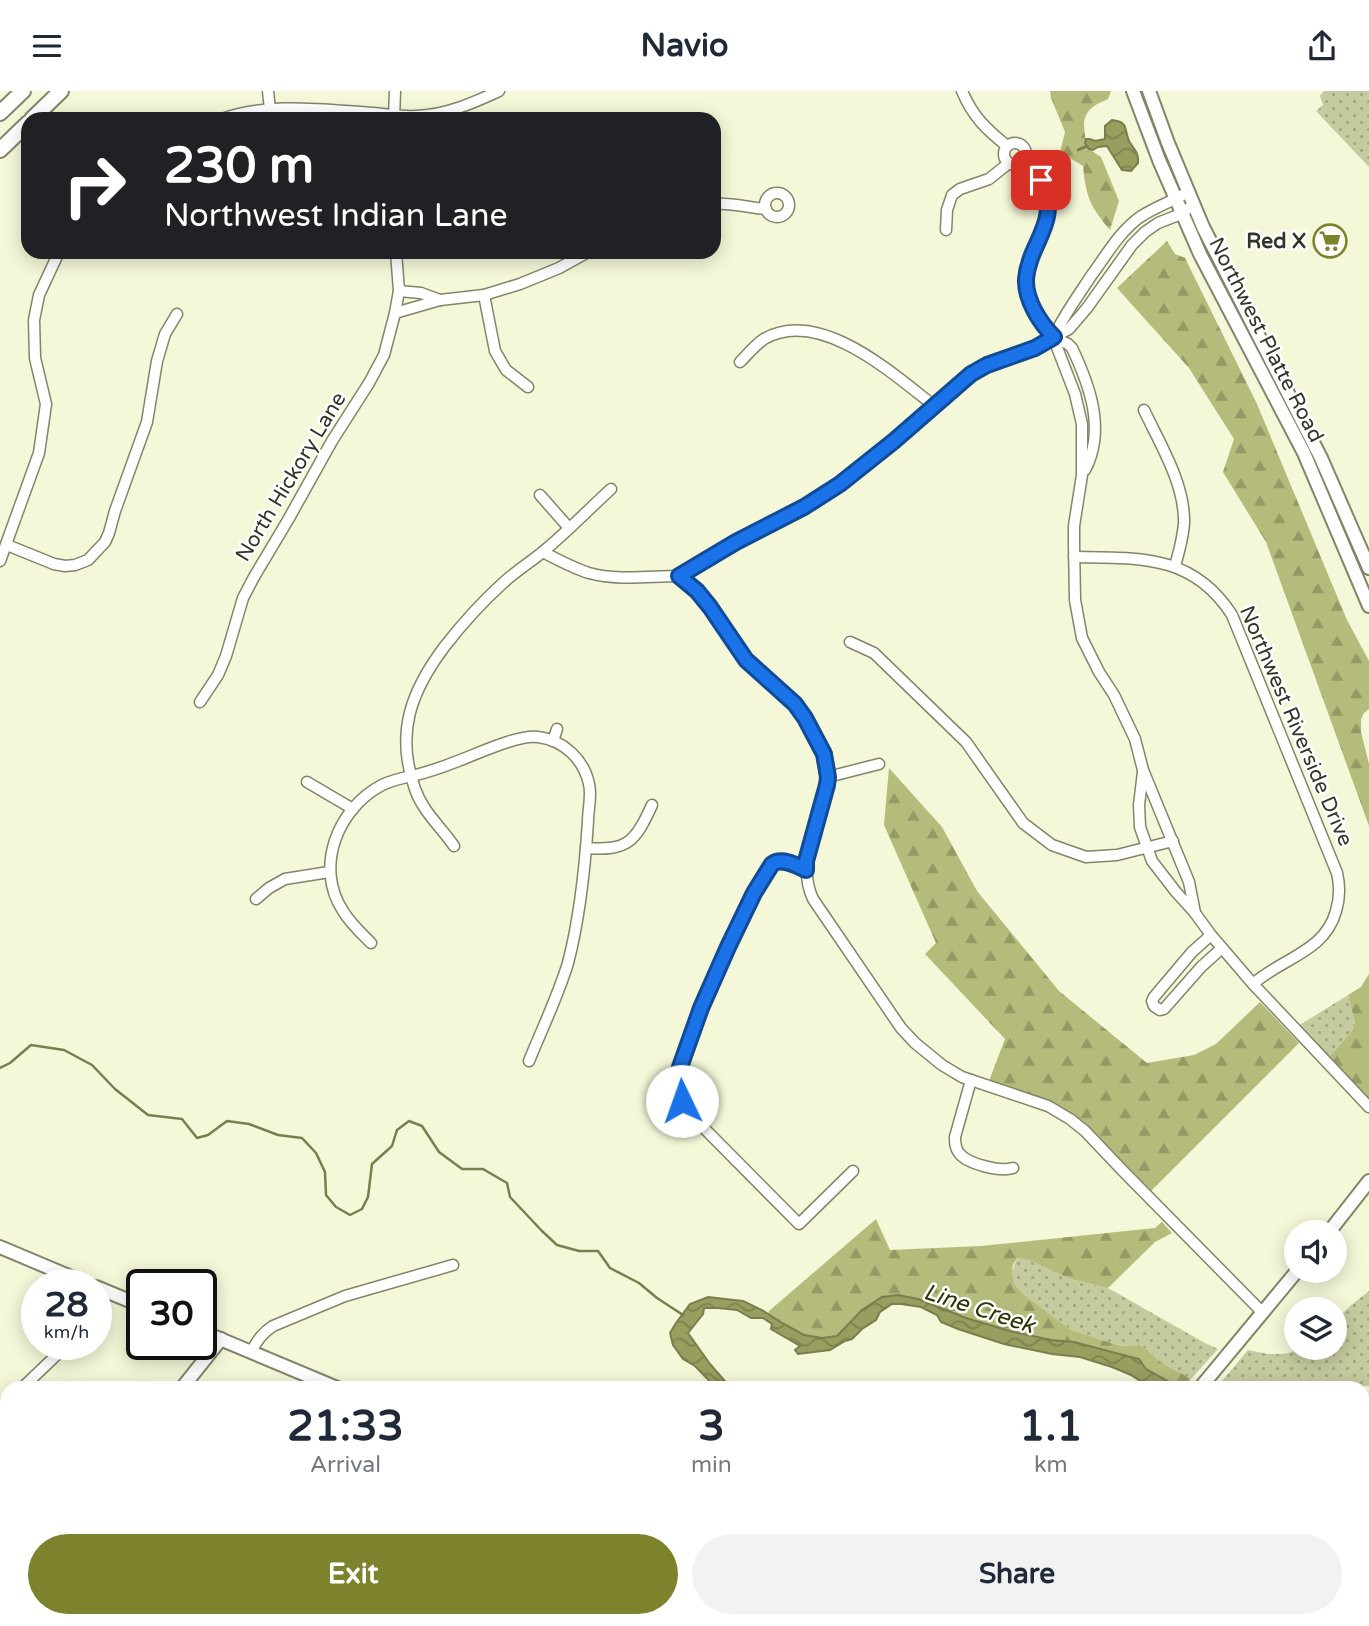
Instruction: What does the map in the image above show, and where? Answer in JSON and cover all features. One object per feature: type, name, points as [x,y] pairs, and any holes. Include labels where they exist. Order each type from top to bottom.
[{"type":"highway","points":[[0,113],[23,91]]},
{"type":"highway","points":[[39,112],[61,91]]},
{"type":"highway","points":[[0,150],[21,130]]},
{"type":"main road","name":"Northwest Platte Road","points":[[1133,91],[1181,213],[1218,290],[1304,453],[1369,606]]},
{"type":"main road","name":"Northwest Platte Road","points":[[1149,91],[1193,205],[1321,458],[1369,568]]},
{"type":"main road","points":[[1338,1220],[1369,1181]]},
{"type":"main road","points":[[0,1247],[52,1269]]},
{"type":"main road","points":[[1206,1381],[1287,1283]]},
{"type":"main road","points":[[217,1337],[320,1381]]},
{"type":"main road","points":[[188,1381],[221,1339]]},
{"type":"street","points":[[268,91],[270,109]]},
{"type":"street","points":[[394,112],[396,91]]},
{"type":"street","points":[[443,112],[466,106],[499,91]]},
{"type":"street","points":[[962,91],[975,117],[1007,146]]},
{"type":"street","points":[[253,112],[310,109],[342,112]]},
{"type":"street","points":[[1014,143],[1021,145],[1026,155],[1023,162],[1015,165],[1009,163],[1004,155],[1007,146],[1014,143]]},
{"type":"street","points":[[1023,162],[1041,179],[1048,197],[1047,218],[1026,280],[1029,297],[1038,319],[1054,337],[1075,394],[1082,424],[1082,475],[1074,526],[1076,600],[1082,638],[1135,739],[1143,770],[1189,883],[1195,913]]},
{"type":"street","points":[[946,230],[948,203],[953,195],[960,189],[989,179],[1009,163]]},
{"type":"street","points":[[1054,337],[1061,321],[1129,227],[1140,217],[1188,192]]},
{"type":"street","points":[[721,203],[766,209]]},
{"type":"street","points":[[543,552],[592,574],[626,577],[679,576],[736,542],[804,507],[840,484],[978,369],[1035,348],[1069,329],[1125,253],[1145,232],[1193,205]]},
{"type":"street","points":[[0,561],[39,453],[46,404],[35,358],[34,320],[42,286],[56,259]]},
{"type":"street","name":"North Hickory Lane","points":[[200,702],[218,675],[243,598],[254,577],[384,355],[399,291],[397,259]]},
{"type":"street","points":[[395,313],[440,300],[484,295],[520,285],[575,259]]},
{"type":"street","points":[[399,291],[421,293],[440,300]]},
{"type":"street","points":[[484,295],[495,351],[506,370],[528,387]]},
{"type":"street","points":[[7,545],[54,563],[75,565],[88,559],[105,542],[147,422],[157,362],[165,334],[177,314]]},
{"type":"street","points":[[740,362],[756,345],[776,334],[789,330],[817,332],[860,353],[933,405]]},
{"type":"street","points":[[1054,337],[1072,348],[1090,391],[1096,426],[1092,457],[1082,475]]},
{"type":"street","points":[[1144,410],[1174,475],[1183,508],[1182,537],[1175,566]]},
{"type":"street","points":[[454,846],[422,806],[411,776],[406,752],[407,726],[413,700],[424,676],[478,607],[611,489]]},
{"type":"street","points":[[540,495],[569,527]]},
{"type":"street","name":"Northwest Riverside Drive","points":[[1074,558],[1127,558],[1175,566],[1210,589],[1232,615],[1339,884],[1338,905],[1328,931],[1311,947],[1264,974],[1253,984]]},
{"type":"street","points":[[679,576],[697,591],[710,607],[746,660],[795,704],[824,754],[828,777],[806,861],[807,883],[813,899],[901,1028],[942,1065],[971,1080],[1048,1106],[1077,1125],[1263,1313]]},
{"type":"street","points":[[850,642],[874,653],[966,742],[1023,823],[1052,845],[1086,857],[1117,855],[1173,841]]},
{"type":"street","points":[[553,741],[557,729]]},
{"type":"street","points":[[371,943],[341,910],[329,872],[336,838],[353,809],[374,790],[396,779],[450,764],[522,738],[536,736],[569,750],[583,766],[589,785],[586,848],[576,925],[567,963],[529,1061]]},
{"type":"street","points":[[828,777],[879,764]]},
{"type":"street","points":[[1143,770],[1139,805],[1140,827],[1152,861],[1253,984],[1369,1107]]},
{"type":"street","points":[[307,782],[353,809]]},
{"type":"street","points":[[586,848],[608,849],[621,846],[633,838],[652,805]]},
{"type":"street","points":[[806,870],[783,860],[776,860],[767,870],[701,1008],[680,1067],[678,1083],[682,1101],[690,1114],[799,1224],[853,1171]]},
{"type":"street","points":[[256,899],[285,879],[329,872]]},
{"type":"street","points":[[1211,935],[1192,952],[1154,997],[1154,1006],[1160,1010],[1164,1009],[1201,967],[1223,948]]},
{"type":"street","points":[[971,1080],[955,1137],[957,1151],[968,1160],[998,1170],[1013,1168]]},
{"type":"street","points":[[251,1352],[258,1338],[273,1326],[345,1296],[453,1265]]},
{"type":"street","points":[[29,1381],[51,1360]]},
{"type":"shaded area","points":[[1324,91],[1369,91],[1369,167],[1316,111],[1323,105],[1320,96]]},
{"type":"shaded area","points":[[1348,995],[1355,1023],[1352,1031],[1329,1057],[1298,1026]]},
{"type":"shaded area","points":[[1017,1258],[1029,1260],[1070,1279],[1108,1288],[1218,1349],[1191,1379],[1159,1361],[1139,1345],[1121,1346],[1071,1330],[1022,1293],[1014,1283],[1012,1272]]},
{"type":"shaded area","points":[[1369,1291],[1369,1381],[1222,1381],[1248,1350],[1284,1354],[1284,1360],[1347,1360],[1347,1309]]},
{"type":"green space","points":[[1050,91],[1111,91],[1108,99],[1089,111],[1084,124],[1085,143],[1101,157],[1119,201],[1110,230],[1090,201],[1083,166],[1060,152],[1065,132]]},
{"type":"green space","points":[[1167,241],[1175,254],[1185,258],[1257,404],[1347,620],[1369,661],[1369,709],[1361,719],[1361,732],[1369,764],[1369,826],[1266,542],[1223,472],[1234,439],[1189,368],[1117,288]]},
{"type":"green space","points":[[889,768],[942,827],[977,891],[1059,991],[1147,1063],[1194,1055],[1216,1044],[1260,1002],[1299,1043],[1150,1192],[1079,1119],[1043,1099],[989,1081],[1005,1039],[925,954],[936,943],[884,825]]},
{"type":"green space","points":[[1369,974],[1369,1098],[1329,1057],[1352,1031],[1355,1023],[1348,995],[1361,987]]},
{"type":"green space","points":[[876,1219],[890,1250],[981,1246],[1155,1228],[1162,1222],[1172,1233],[1155,1242],[1108,1288],[1070,1279],[1029,1260],[1017,1258],[1012,1272],[1014,1283],[1022,1293],[1071,1330],[1121,1346],[1139,1345],[1159,1361],[1191,1379],[1167,1381],[1106,1351],[1074,1342],[1010,1331],[882,1297],[862,1310],[837,1336],[822,1338],[804,1335],[768,1314]]},
{"type":"water","points":[[1112,120],[1124,124],[1129,141],[1137,154],[1138,163],[1131,171],[1122,170],[1107,146],[1093,150],[1085,143],[1086,139],[1105,139],[1105,126]]},
{"type":"water","points":[[898,1295],[918,1299],[966,1318],[1010,1331],[1074,1342],[1139,1359],[1146,1369],[1167,1381],[1140,1381],[1112,1367],[1080,1357],[1004,1344],[941,1322],[937,1315],[921,1307],[901,1304],[892,1304],[852,1339],[830,1350],[798,1354],[795,1350],[800,1346],[771,1329],[772,1324],[763,1318],[751,1318],[737,1310],[704,1308],[703,1314],[688,1333],[725,1381],[709,1381],[695,1366],[683,1359],[673,1345],[670,1333],[690,1304],[708,1297],[743,1301],[804,1335],[822,1338],[837,1336],[862,1310],[882,1297]]},
{"type":"waterway","points":[[1078,150],[1087,146]]},
{"type":"waterway","points":[[0,1068],[31,1045],[64,1050],[92,1065],[115,1089],[148,1115],[182,1119],[197,1138],[208,1135],[227,1121],[249,1124],[278,1135],[302,1138],[316,1153],[325,1172],[326,1195],[336,1207],[350,1215],[362,1209],[368,1197],[372,1164],[392,1146],[397,1130],[409,1121],[422,1126],[439,1152],[462,1169],[483,1169],[507,1183],[510,1197],[557,1245],[579,1251],[598,1251],[610,1268],[639,1283],[683,1315]]},
{"type":"place","name":"Red X","points":[[1330,241]]},
{"type":"route","points":[[682,1101],[678,1083],[680,1067],[701,1008],[728,947],[754,893],[776,860],[783,860],[806,870],[828,777],[824,754],[795,704],[746,660],[710,607],[697,591],[679,576],[736,542],[804,507],[840,484],[978,369],[1035,348],[1054,337],[1038,319],[1029,297],[1026,280],[1047,218],[1048,197],[1041,180]]},
{"type":"water label","name":"Line Creek","points":[[979,1309]]}]
